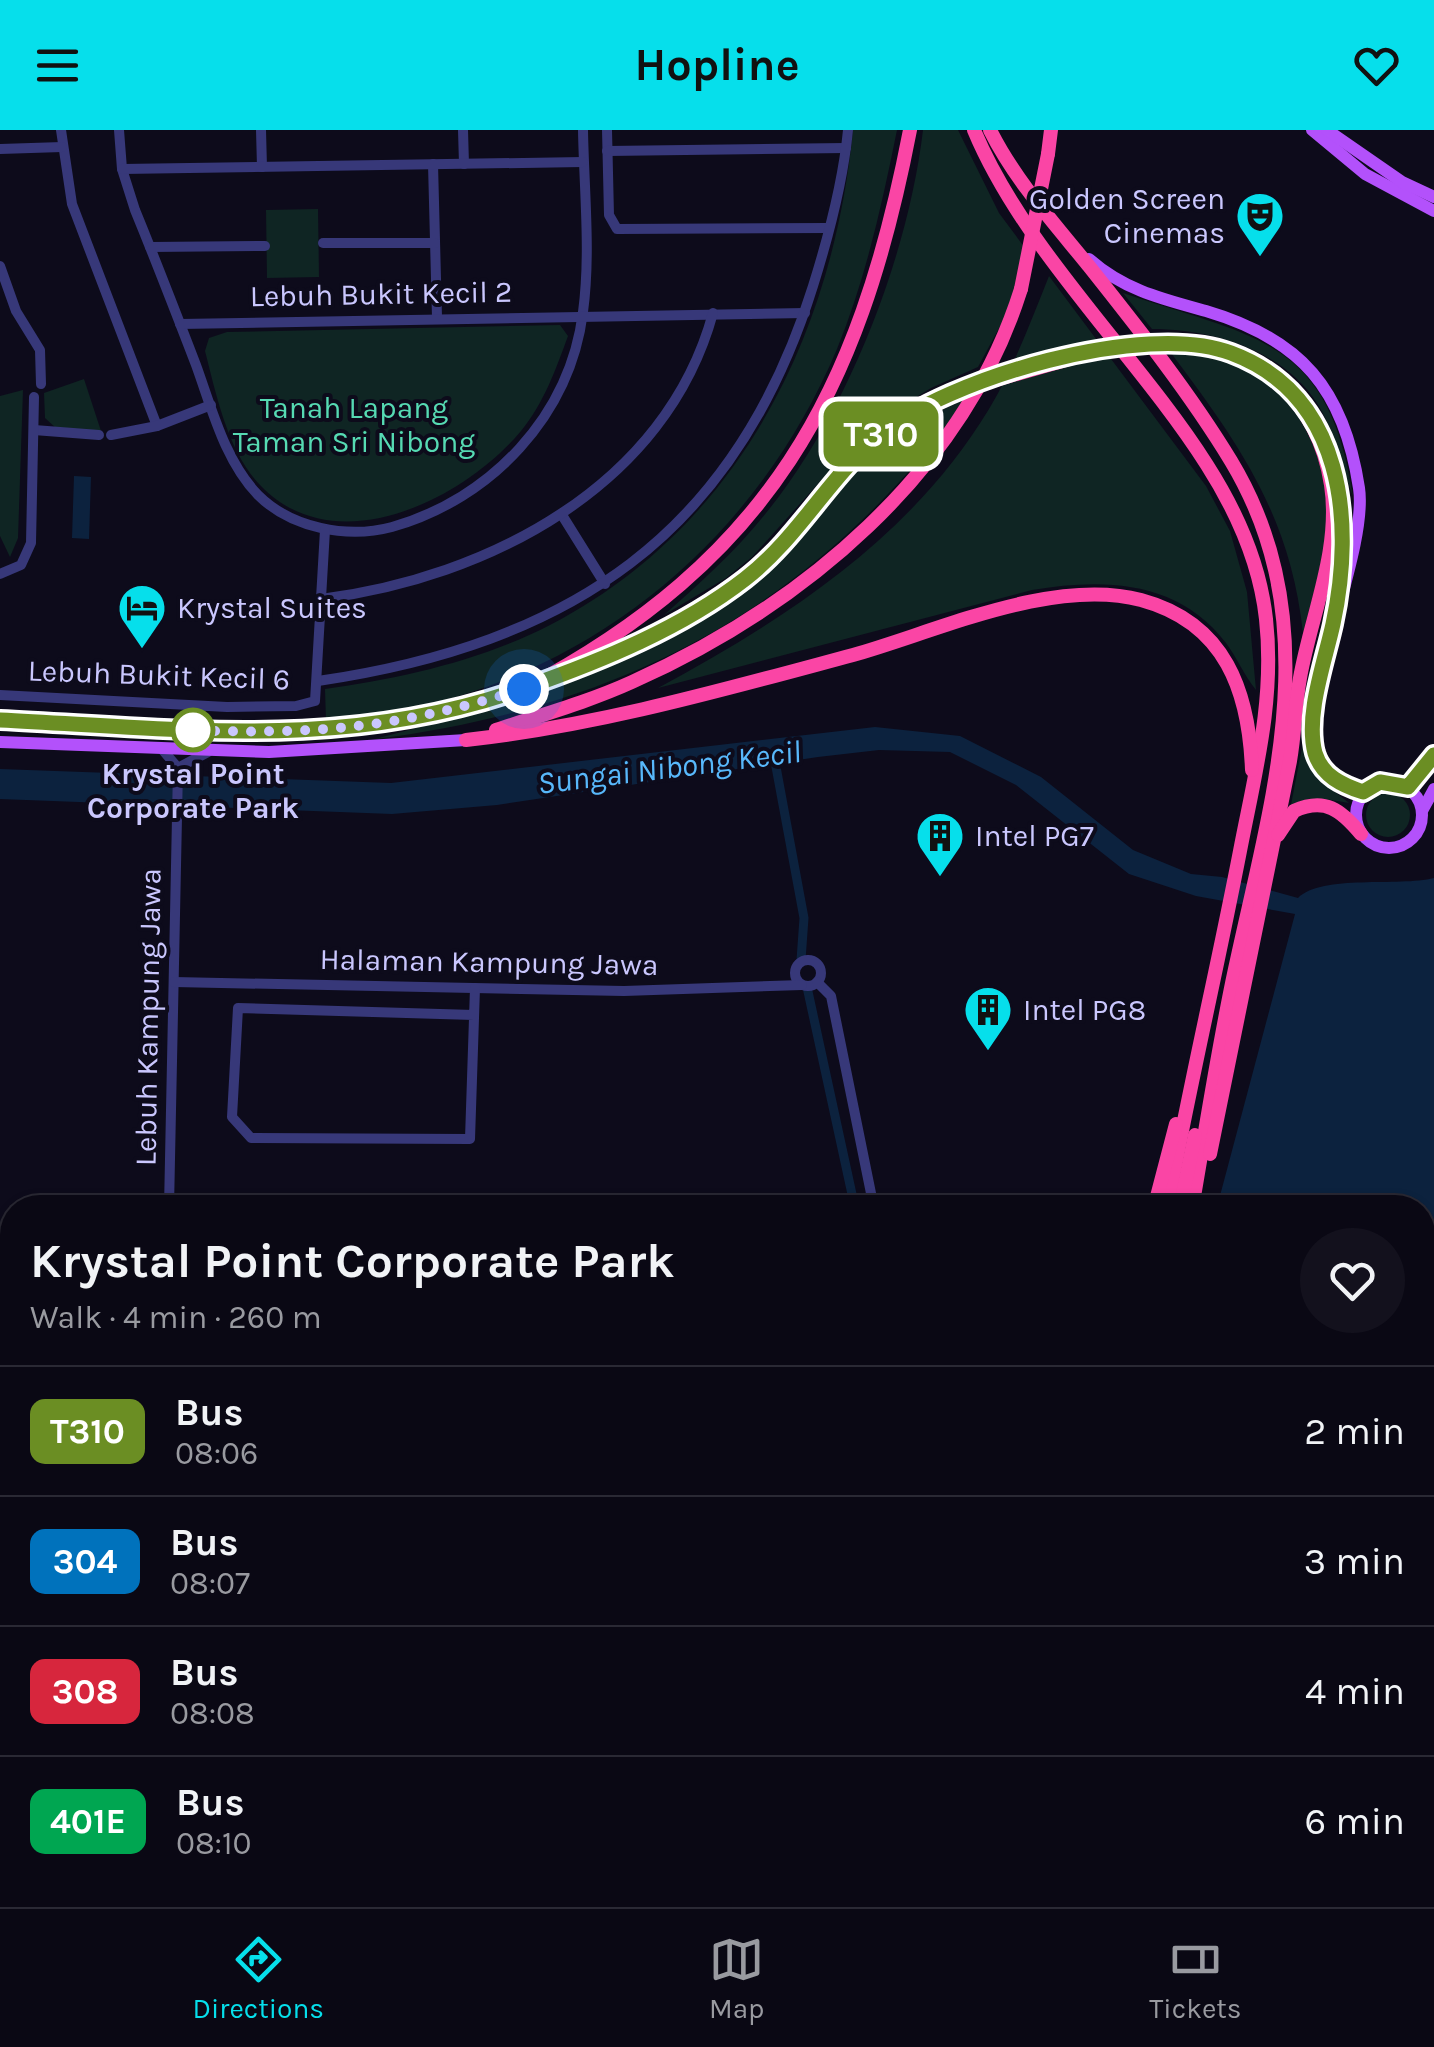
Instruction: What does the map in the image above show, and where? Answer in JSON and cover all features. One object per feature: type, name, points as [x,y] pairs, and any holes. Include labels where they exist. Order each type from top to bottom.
[{"type":"highway","points":[[524,689],[604,644],[676,592],[739,529],[781,474],[834,382],[870,297],[888,237],[910,130]]},
{"type":"highway","points":[[974,130],[1016,206],[1184,431],[1241,527],[1263,600],[1269,659],[1264,740],[1170,1195]]},
{"type":"highway","points":[[990,130],[1026,187],[1161,358],[1232,462],[1259,517],[1276,569],[1288,640],[1287,703],[1204,1185],[1199,1195]]},
{"type":"highway","points":[[466,740],[584,701],[672,664],[772,604],[836,556],[915,478],[946,439],[988,368],[1021,289],[1051,130]]},
{"type":"highway","points":[[524,689],[619,649],[720,596],[781,546],[875,438],[932,401],[975,384],[1084,354],[1165,340],[1208,345],[1234,354],[1275,378],[1302,406],[1326,463],[1332,529],[1299,681],[1290,758],[1270,850]]},
{"type":"highway","points":[[466,740],[550,731],[835,660],[1052,598],[1102,595],[1158,606],[1186,621],[1218,650],[1238,683],[1247,710],[1252,784]]},
{"type":"highway","points":[[1260,872],[1294,811],[1314,804],[1342,812],[1361,834]]},
{"type":"highway","points":[[1183,1195],[1249,930]]},
{"type":"highway","points":[[1194,1195],[1220,1037]]},
{"type":"highway","points":[[1157,1195],[1168,1145],[1192,1081]]},
{"type":"main road","points":[[1312,130],[1365,174],[1434,210]]},
{"type":"main road","points":[[1327,130],[1402,182],[1434,197]]},
{"type":"main road","points":[[1072,244],[1109,276],[1138,292],[1231,318],[1273,336],[1318,377],[1344,429],[1360,502],[1354,552],[1320,684],[1315,752],[1337,782],[1363,792]]},
{"type":"main road","points":[[1302,406],[1325,441],[1342,499],[1344,543],[1336,612]]},
{"type":"main road","points":[[0,720],[259,733],[339,731],[450,712],[524,689]]},
{"type":"main road","points":[[0,742],[307,751],[466,740]]},
{"type":"main road","points":[[1408,787],[1434,756]]},
{"type":"main road","points":[[1422,811],[1408,787],[1380,782],[1363,792],[1355,812],[1361,834],[1383,848],[1400,846],[1419,828],[1422,811],[1434,789]]},
{"type":"street","points":[[62,130],[72,204],[157,426]]},
{"type":"street","points":[[119,130],[122,169],[150,247],[211,404],[250,486],[271,506],[325,530],[356,532],[414,520],[476,488],[496,472],[546,416],[572,360],[583,315],[583,130]]},
{"type":"street","points":[[262,130],[262,167]]},
{"type":"street","points":[[462,130],[464,164]]},
{"type":"street","points":[[607,130],[608,216],[611,223],[625,232],[830,228]]},
{"type":"street","points":[[325,530],[318,682],[396,669],[463,651],[526,627],[605,584],[690,508],[742,449],[770,399],[805,313],[830,228],[848,130]]},
{"type":"street","points":[[0,150],[62,148]]},
{"type":"street","points":[[607,152],[846,148]]},
{"type":"street","points":[[122,169],[583,162]]},
{"type":"street","points":[[433,164],[437,317]]},
{"type":"street","points":[[322,243],[435,243]]},
{"type":"street","points":[[150,247],[265,246]]},
{"type":"street","points":[[0,266],[16,311],[40,350],[41,384]]},
{"type":"street","points":[[321,599],[447,571],[517,541],[562,515],[620,465],[675,403],[698,364],[713,313]]},
{"type":"street","name":"Lebuh Bukit Kecil 2","points":[[180,324],[805,313]]},
{"type":"street","points":[[0,574],[21,564],[31,544],[34,397]]},
{"type":"street","points":[[34,430],[105,435],[157,426],[211,404]]},
{"type":"street","points":[[562,515],[605,584]]},
{"type":"street","name":"Lebuh Bukit Kecil 6","points":[[0,696],[263,708],[316,702],[318,682]]},
{"type":"street","points":[[114,701],[114,726]]},
{"type":"street","points":[[161,748],[178,770],[212,751]]},
{"type":"street","name":"Lebuh Kampung Jawa","points":[[169,1195],[178,770]]},
{"type":"street","points":[[806,960],[819,966],[817,982],[802,985],[794,973],[806,960]]},
{"type":"street","name":"Halaman Kampung Jawa","points":[[174,982],[624,991],[802,985]]},
{"type":"street","points":[[817,982],[831,996],[871,1195]]},
{"type":"street","points":[[474,1015],[238,1008],[232,1117],[250,1138],[470,1139],[475,988]]},
{"type":"green space","points":[[853,130],[897,130],[865,268],[837,349],[799,425],[752,494],[697,555],[634,608],[565,652],[490,686],[410,709],[326,721],[325,689],[440,666],[496,649],[550,625],[616,584],[674,535],[724,479],[765,418],[798,351],[824,280],[842,206]]},
{"type":"green space","points":[[923,130],[958,130],[999,213],[1025,248],[1010,308],[978,367],[931,388],[871,425],[752,557],[726,578],[664,615],[754,527],[823,429],[869,332],[888,281],[904,230]]},
{"type":"green space","points":[[318,209],[319,277],[267,278],[266,210]]},
{"type":"green space","points":[[1049,276],[1206,486],[1230,531],[1247,592],[1256,690],[1226,643],[1186,606],[1138,588],[1086,584],[1032,590],[658,688],[799,603],[884,536],[923,497],[989,409]]},
{"type":"green space","points":[[1123,293],[1247,335],[1278,352],[1304,374],[1326,404],[1342,444],[1353,497],[1323,414],[1302,384],[1285,369],[1244,346],[1198,333],[1152,329]]},
{"type":"green space","name":"Tanah Lapang Taman Sri Nibong","points":[[560,325],[568,336],[549,385],[521,431],[496,456],[433,499],[397,513],[360,521],[324,520],[290,508],[260,485],[231,439],[205,351],[209,338],[227,332]]},
{"type":"green space","points":[[1168,349],[1200,353],[1256,376],[1299,416],[1314,442],[1323,471],[1327,520],[1320,569],[1303,633],[1286,552],[1257,481],[1217,416]]},
{"type":"green space","points":[[84,379],[101,431],[56,428],[45,418],[44,393]]},
{"type":"green space","points":[[23,390],[18,538],[10,557],[0,536],[0,396]]},
{"type":"green space","points":[[968,398],[910,470],[848,534],[781,588],[710,634],[634,671],[553,701],[467,724],[375,739],[525,699],[717,609],[774,566],[867,458],[912,424]]},
{"type":"green space","points":[[1304,737],[1318,776],[1349,803],[1312,800],[1290,810]]},
{"type":"green space","points":[[1388,793],[1403,800],[1410,815],[1403,830],[1388,837],[1373,830],[1366,815],[1373,800]]},
{"type":"water","points":[[74,476],[91,477],[89,539],[72,538]]},
{"type":"water","name":"Sungai Nibong Kecil","points":[[875,727],[960,736],[1041,777],[1133,850],[1191,874],[1222,877],[1298,898],[1309,891],[1342,883],[1434,878],[1434,1195],[1220,1195],[1295,914],[1196,896],[1129,874],[1016,785],[950,752],[879,750],[497,805],[392,814],[0,799],[0,769],[391,783]]},
{"type":"waterway","name":"Sungai Nibong Kecil","points":[[774,756],[804,918],[801,960]]},
{"type":"waterway","points":[[807,987],[852,1195]]},
{"type":"bus line","name":"T310","points":[[0,720],[259,733],[322,732],[450,712],[524,689],[662,629],[736,586],[781,546],[863,450],[914,410],[975,384],[1084,354],[1133,343],[1177,340],[1234,354],[1284,384],[1317,427],[1332,460],[1342,499],[1344,543],[1336,612],[1314,729],[1320,765],[1337,782],[1363,792],[1380,782],[1408,787],[1434,755]]},
{"type":"place","name":"Golden Screen Cinemas","points":[[1260,258]]},
{"type":"place","name":"Krystal Suites","points":[[142,650]]},
{"type":"place","name":"Krystal Point Corporate Park","points":[[193,730]]},
{"type":"place","name":"Intel PG7","points":[[940,878]]},
{"type":"place","name":"Intel PG8","points":[[988,1052]]},
{"type":"route","points":[[193,730],[186,730],[259,733],[355,729],[450,712],[524,689]]}]
